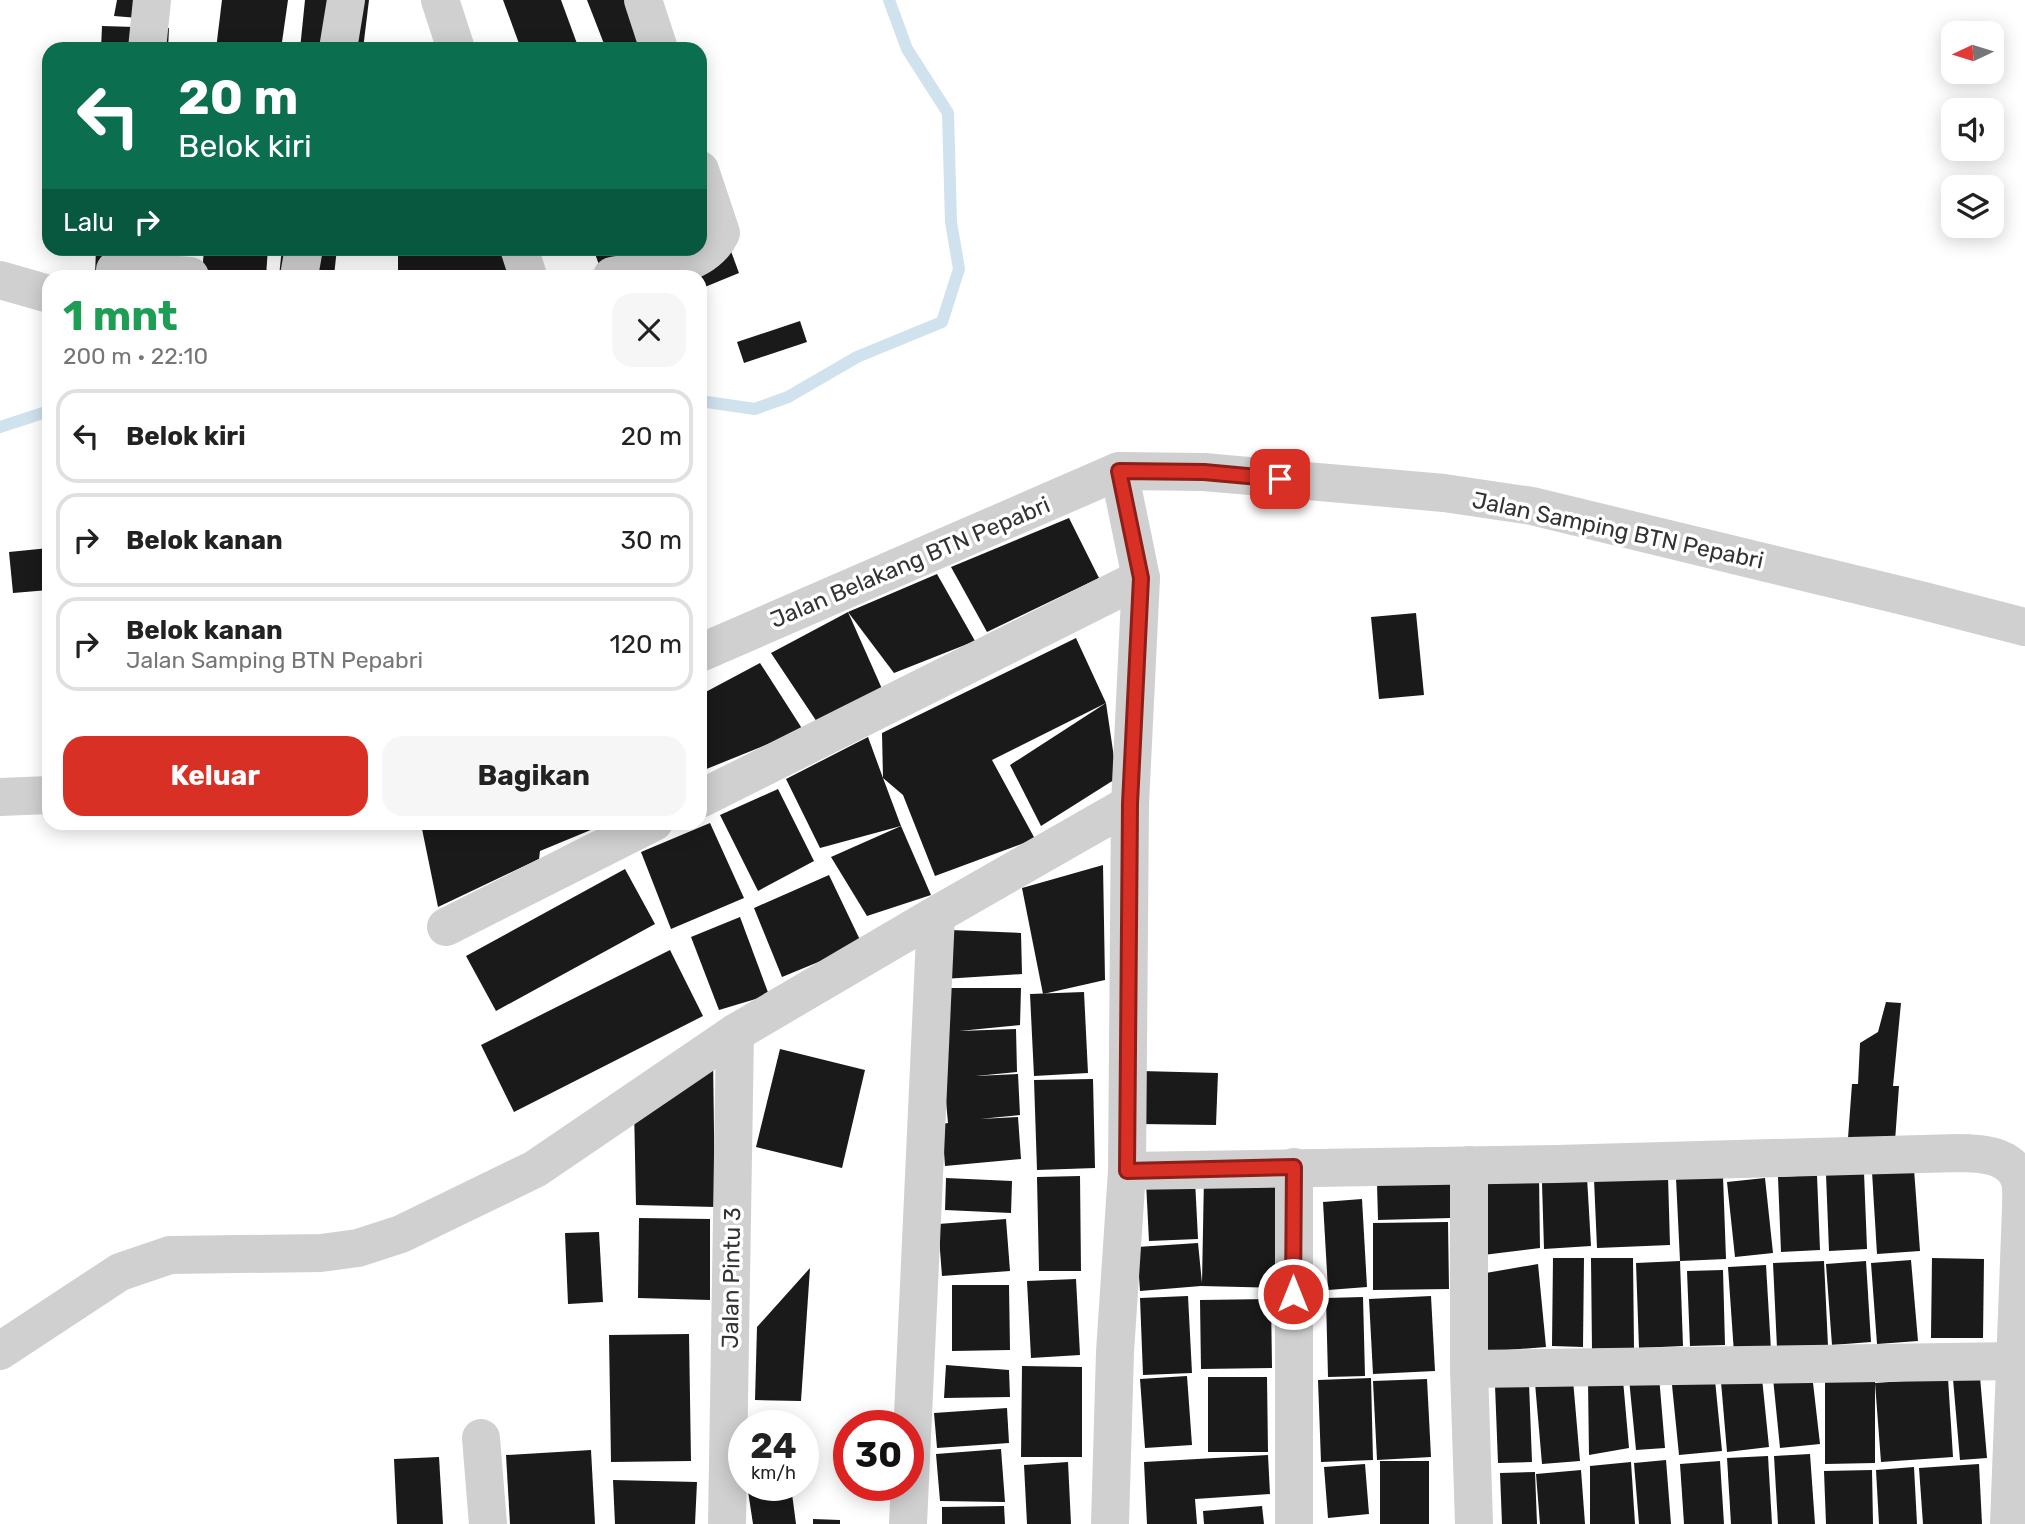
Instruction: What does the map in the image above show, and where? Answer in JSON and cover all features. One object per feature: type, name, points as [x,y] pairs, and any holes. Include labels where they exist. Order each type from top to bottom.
[{"type":"street","points":[[148,42],[152,0]]},
{"type":"street","points":[[339,42],[346,0]]},
{"type":"street","points":[[440,0],[454,42]]},
{"type":"street","points":[[643,0],[657,42]]},
{"type":"street","points":[[707,190],[722,233],[715,246],[707,251]]},
{"type":"street","points":[[648,270],[684,264],[698,256]]},
{"type":"street","points":[[116,265],[150,270]]},
{"type":"street","points":[[0,281],[42,292]]},
{"type":"street","points":[[1110,1524],[1115,1352],[1127,1171],[1130,804],[1141,578],[1119,471]]},
{"type":"street","name":"Jalan Samping BTN Pepabri","points":[[1119,471],[1204,472],[1444,494],[1532,506],[2025,627]]},
{"type":"street","name":"Jalan Belakang BTN Pepabri","points":[[707,650],[1119,471]]},
{"type":"street","points":[[707,795],[1141,578]]},
{"type":"street","points":[[0,797],[42,795]]},
{"type":"street","points":[[0,1351],[120,1272],[170,1255],[321,1252],[358,1248],[401,1234],[535,1169],[735,1033],[1130,804]]},
{"type":"street","points":[[446,927],[638,830]]},
{"type":"street","points":[[908,1524],[936,915]]},
{"type":"street","name":"Jalan Pintu 3","points":[[727,1524],[735,1033]]},
{"type":"street","points":[[1127,1171],[1958,1153],[1980,1153],[1998,1158],[2009,1164],[2020,1181],[2021,1209],[2009,1524]]},
{"type":"street","points":[[1469,1165],[1469,1369],[1474,1524]]},
{"type":"street","points":[[1294,1167],[1294,1524]]},
{"type":"street","points":[[1469,1369],[2015,1361]]},
{"type":"street","points":[[481,1438],[488,1524]]},
{"type":"building","points":[[117,0],[166,0],[162,20],[114,16]]},
{"type":"building","points":[[222,0],[288,0],[282,42],[217,42]]},
{"type":"building","points":[[305,0],[369,0],[364,42],[301,42]]},
{"type":"building","points":[[503,0],[561,0],[576,42],[518,42]]},
{"type":"building","points":[[587,0],[639,0],[654,42],[603,42]]},
{"type":"building","points":[[102,26],[169,28],[168,42],[101,42]]},
{"type":"building","points":[[707,186],[739,273],[707,286],[707,270],[700,270],[700,256],[707,256]]},
{"type":"building","points":[[96,256],[163,256],[162,270],[95,270]]},
{"type":"building","points":[[203,256],[267,256],[266,270],[202,270]]},
{"type":"building","points":[[281,256],[336,256],[335,270],[280,270]]},
{"type":"building","points":[[398,256],[540,256],[539,270],[398,270]]},
{"type":"building","points":[[596,256],[658,256],[664,270],[601,270]]},
{"type":"building","points":[[800,321],[807,342],[744,363],[737,342]]},
{"type":"building","points":[[1069,518],[1099,578],[987,632],[951,567]]},
{"type":"building","points":[[42,549],[42,591],[13,593],[9,552]]},
{"type":"building","points":[[937,574],[975,641],[894,673],[848,612]]},
{"type":"building","points":[[848,612],[883,691],[819,725],[771,653]]},
{"type":"building","points":[[1416,613],[1424,695],[1379,699],[1371,617]]},
{"type":"building","points":[[1076,638],[1106,703],[992,760],[1035,839],[935,876],[903,795],[883,778],[882,733]]},
{"type":"building","points":[[760,663],[803,730],[707,769],[707,691]]},
{"type":"building","points":[[1106,703],[1117,778],[1041,826],[1010,765]]},
{"type":"building","points":[[868,737],[901,826],[820,848],[786,779]]},
{"type":"building","points":[[778,789],[814,861],[758,891],[720,815]]},
{"type":"building","points":[[710,823],[744,898],[671,929],[641,852],[693,830],[707,830],[707,824]]},
{"type":"building","points":[[901,826],[931,895],[867,916],[831,857]]},
{"type":"building","points":[[422,830],[591,830],[540,851],[539,859],[438,907]]},
{"type":"building","points":[[1103,865],[1105,980],[1043,994],[1022,888]]},
{"type":"building","points":[[625,869],[655,924],[496,1011],[466,956]]},
{"type":"building","points":[[829,875],[862,944],[782,977],[754,908]]},
{"type":"building","points":[[740,917],[769,995],[719,1010],[691,937]]},
{"type":"building","points":[[950,930],[1021,933],[1022,974],[943,979]]},
{"type":"building","points":[[670,950],[703,1016],[514,1112],[481,1045]]},
{"type":"building","points":[[943,988],[1021,988],[1020,1025],[959,1031],[1016,1029],[1017,1072],[976,1076],[1018,1074],[1020,1115],[980,1119],[1018,1117],[1021,1159],[945,1166],[942,1124],[948,1123],[944,1079]]},
{"type":"building","points":[[1084,992],[1088,1073],[1034,1076],[1030,994]]},
{"type":"building","points":[[1886,1002],[1901,1003],[1893,1086],[1899,1086],[1895,1141],[1848,1138],[1852,1084],[1858,1084],[1860,1043],[1878,1032]]},
{"type":"building","points":[[780,1049],[865,1070],[842,1168],[756,1147]]},
{"type":"building","points":[[713,1057],[715,1207],[636,1205],[634,1106]]},
{"type":"building","points":[[1141,1071],[1218,1073],[1216,1125],[1140,1124]]},
{"type":"building","points":[[1093,1079],[1095,1168],[1037,1170],[1034,1080]]},
{"type":"building","points":[[1914,1169],[1920,1251],[1877,1254],[1872,1172]]},
{"type":"building","points":[[1864,1172],[1867,1249],[1829,1251],[1826,1174]]},
{"type":"building","points":[[1539,1175],[1540,1248],[1475,1256],[1473,1180]]},
{"type":"building","points":[[1817,1175],[1820,1250],[1781,1252],[1778,1177]]},
{"type":"building","points":[[1080,1176],[1081,1271],[1039,1271],[1037,1177]]},
{"type":"building","points":[[1204,1176],[1280,1178],[1277,1288],[1201,1286],[1140,1291],[1137,1247],[1198,1243],[1202,1283]]},
{"type":"building","points":[[1668,1176],[1670,1245],[1597,1248],[1594,1179]]},
{"type":"building","points":[[1723,1176],[1726,1259],[1680,1261],[1676,1178]]},
{"type":"building","points":[[1587,1177],[1591,1246],[1544,1249],[1542,1183]]},
{"type":"building","points":[[946,1178],[1012,1181],[1011,1213],[945,1210]]},
{"type":"building","points":[[1765,1178],[1773,1253],[1735,1257],[1727,1182]]},
{"type":"building","points":[[1195,1180],[1198,1239],[1149,1241],[1146,1182]]},
{"type":"building","points":[[1450,1182],[1451,1218],[1378,1220],[1377,1183]]},
{"type":"building","points":[[1362,1199],[1367,1287],[1328,1290],[1323,1202]]},
{"type":"building","points":[[639,1218],[710,1219],[710,1300],[638,1298]]},
{"type":"building","points":[[1006,1219],[1010,1271],[942,1276],[938,1224]]},
{"type":"building","points":[[1448,1222],[1449,1289],[1373,1290],[1373,1223]]},
{"type":"building","points":[[599,1232],[603,1302],[568,1304],[565,1233]]},
{"type":"building","points":[[1553,1258],[1584,1258],[1583,1347],[1552,1346]]},
{"type":"building","points":[[1591,1258],[1633,1258],[1634,1348],[1592,1349]]},
{"type":"building","points":[[1932,1258],[1984,1259],[1983,1338],[1931,1338]]},
{"type":"building","points":[[1911,1260],[1918,1341],[1877,1344],[1871,1263]]},
{"type":"building","points":[[1680,1261],[1683,1346],[1639,1348],[1636,1263]]},
{"type":"building","points":[[1824,1261],[1828,1346],[1777,1348],[1773,1263]]},
{"type":"building","points":[[1866,1261],[1871,1342],[1832,1345],[1826,1264]]},
{"type":"building","points":[[1538,1264],[1546,1347],[1481,1352],[1480,1274]]},
{"type":"building","points":[[1766,1265],[1771,1350],[1734,1353],[1728,1267]]},
{"type":"building","points":[[810,1268],[801,1401],[755,1400],[757,1327]]},
{"type":"building","points":[[1723,1270],[1725,1345],[1690,1346],[1687,1271]]},
{"type":"building","points":[[1076,1279],[1080,1355],[1031,1358],[1027,1281]]},
{"type":"building","points":[[952,1285],[1009,1285],[1010,1350],[952,1351]]},
{"type":"building","points":[[1188,1296],[1192,1373],[1143,1375],[1140,1298]]},
{"type":"building","points":[[1431,1296],[1435,1371],[1373,1374],[1369,1299]]},
{"type":"building","points":[[1363,1297],[1365,1376],[1328,1377],[1326,1298]]},
{"type":"building","points":[[1271,1299],[1272,1368],[1201,1369],[1200,1300]]},
{"type":"building","points":[[689,1334],[691,1461],[611,1462],[609,1335]]},
{"type":"building","points":[[946,1365],[1009,1370],[1010,1397],[944,1398]]},
{"type":"building","points":[[1022,1366],[1082,1367],[1082,1457],[1021,1457]]},
{"type":"building","points":[[1812,1374],[1820,1444],[1780,1448],[1773,1378]]},
{"type":"building","points":[[1187,1376],[1192,1445],[1145,1448],[1140,1379]]},
{"type":"building","points":[[1659,1376],[1665,1448],[1636,1450],[1629,1379]]},
{"type":"building","points":[[1208,1377],[1267,1377],[1268,1452],[1208,1452]]},
{"type":"building","points":[[1980,1377],[1987,1458],[1960,1460],[1953,1379]]},
{"type":"building","points":[[1371,1378],[1373,1460],[1321,1462],[1318,1380]]},
{"type":"building","points":[[1762,1378],[1769,1447],[1727,1452],[1721,1382]]},
{"type":"building","points":[[1948,1378],[1953,1457],[1881,1462],[1875,1383]]},
{"type":"building","points":[[1427,1379],[1431,1457],[1377,1460],[1373,1381]]},
{"type":"building","points":[[1573,1380],[1580,1461],[1542,1464],[1535,1383]]},
{"type":"building","points":[[1623,1380],[1629,1448],[1589,1455],[1588,1381]]},
{"type":"building","points":[[1715,1380],[1722,1451],[1679,1455],[1672,1385]]},
{"type":"building","points":[[1825,1380],[1875,1380],[1875,1463],[1825,1464]]},
{"type":"building","points":[[1529,1383],[1532,1462],[1498,1463],[1495,1385]]},
{"type":"building","points":[[1007,1408],[1009,1443],[937,1448],[934,1413]]},
{"type":"building","points":[[1001,1449],[1005,1502],[940,1501],[936,1454]]},
{"type":"building","points":[[591,1450],[595,1524],[510,1524],[506,1455]]},
{"type":"building","points":[[1810,1454],[1815,1524],[1778,1524],[1774,1456]]},
{"type":"building","points":[[1268,1455],[1270,1494],[1195,1499],[1197,1524],[1147,1524],[1144,1462]]},
{"type":"building","points":[[1768,1456],[1772,1524],[1731,1524],[1727,1458]]},
{"type":"building","points":[[439,1457],[443,1524],[397,1524],[394,1459]]},
{"type":"building","points":[[1666,1460],[1671,1524],[1639,1524],[1634,1463]]},
{"type":"building","points":[[1380,1461],[1429,1461],[1429,1524],[1380,1524]]},
{"type":"building","points":[[1720,1461],[1724,1524],[1684,1524],[1680,1464]]},
{"type":"building","points":[[1068,1462],[1071,1524],[1027,1524],[1024,1465]]},
{"type":"building","points":[[1631,1462],[1635,1524],[1590,1524],[1590,1466]]},
{"type":"building","points":[[1365,1464],[1369,1514],[1328,1518],[1324,1467]]},
{"type":"building","points":[[1979,1464],[1982,1524],[1923,1524],[1919,1468]]},
{"type":"building","points":[[1914,1467],[1917,1524],[1879,1524],[1876,1470]]},
{"type":"building","points":[[1581,1470],[1585,1524],[1540,1524],[1536,1474]]},
{"type":"building","points":[[1872,1470],[1873,1524],[1826,1524],[1824,1471]]},
{"type":"building","points":[[1535,1472],[1537,1524],[1502,1524],[1500,1473]]},
{"type":"building","points":[[613,1480],[697,1482],[695,1524],[615,1524]]},
{"type":"building","points":[[750,1501],[793,1501],[796,1524],[753,1524]]},
{"type":"building","points":[[1004,1506],[1005,1524],[942,1524],[942,1507]]},
{"type":"building","points":[[1262,1506],[1264,1524],[1204,1524],[1203,1511]]},
{"type":"building","points":[[813,1519],[840,1520],[840,1524],[813,1524]]},
{"type":"waterway","points":[[707,402],[755,409],[788,397],[857,357],[942,322],[959,269],[951,222],[948,113],[907,49],[889,0]]},
{"type":"waterway","points":[[0,427],[42,413]]},
{"type":"route","points":[[1280,479],[1204,472],[1119,471],[1141,578],[1130,804],[1127,1171],[1294,1167],[1293,1294]]}]
